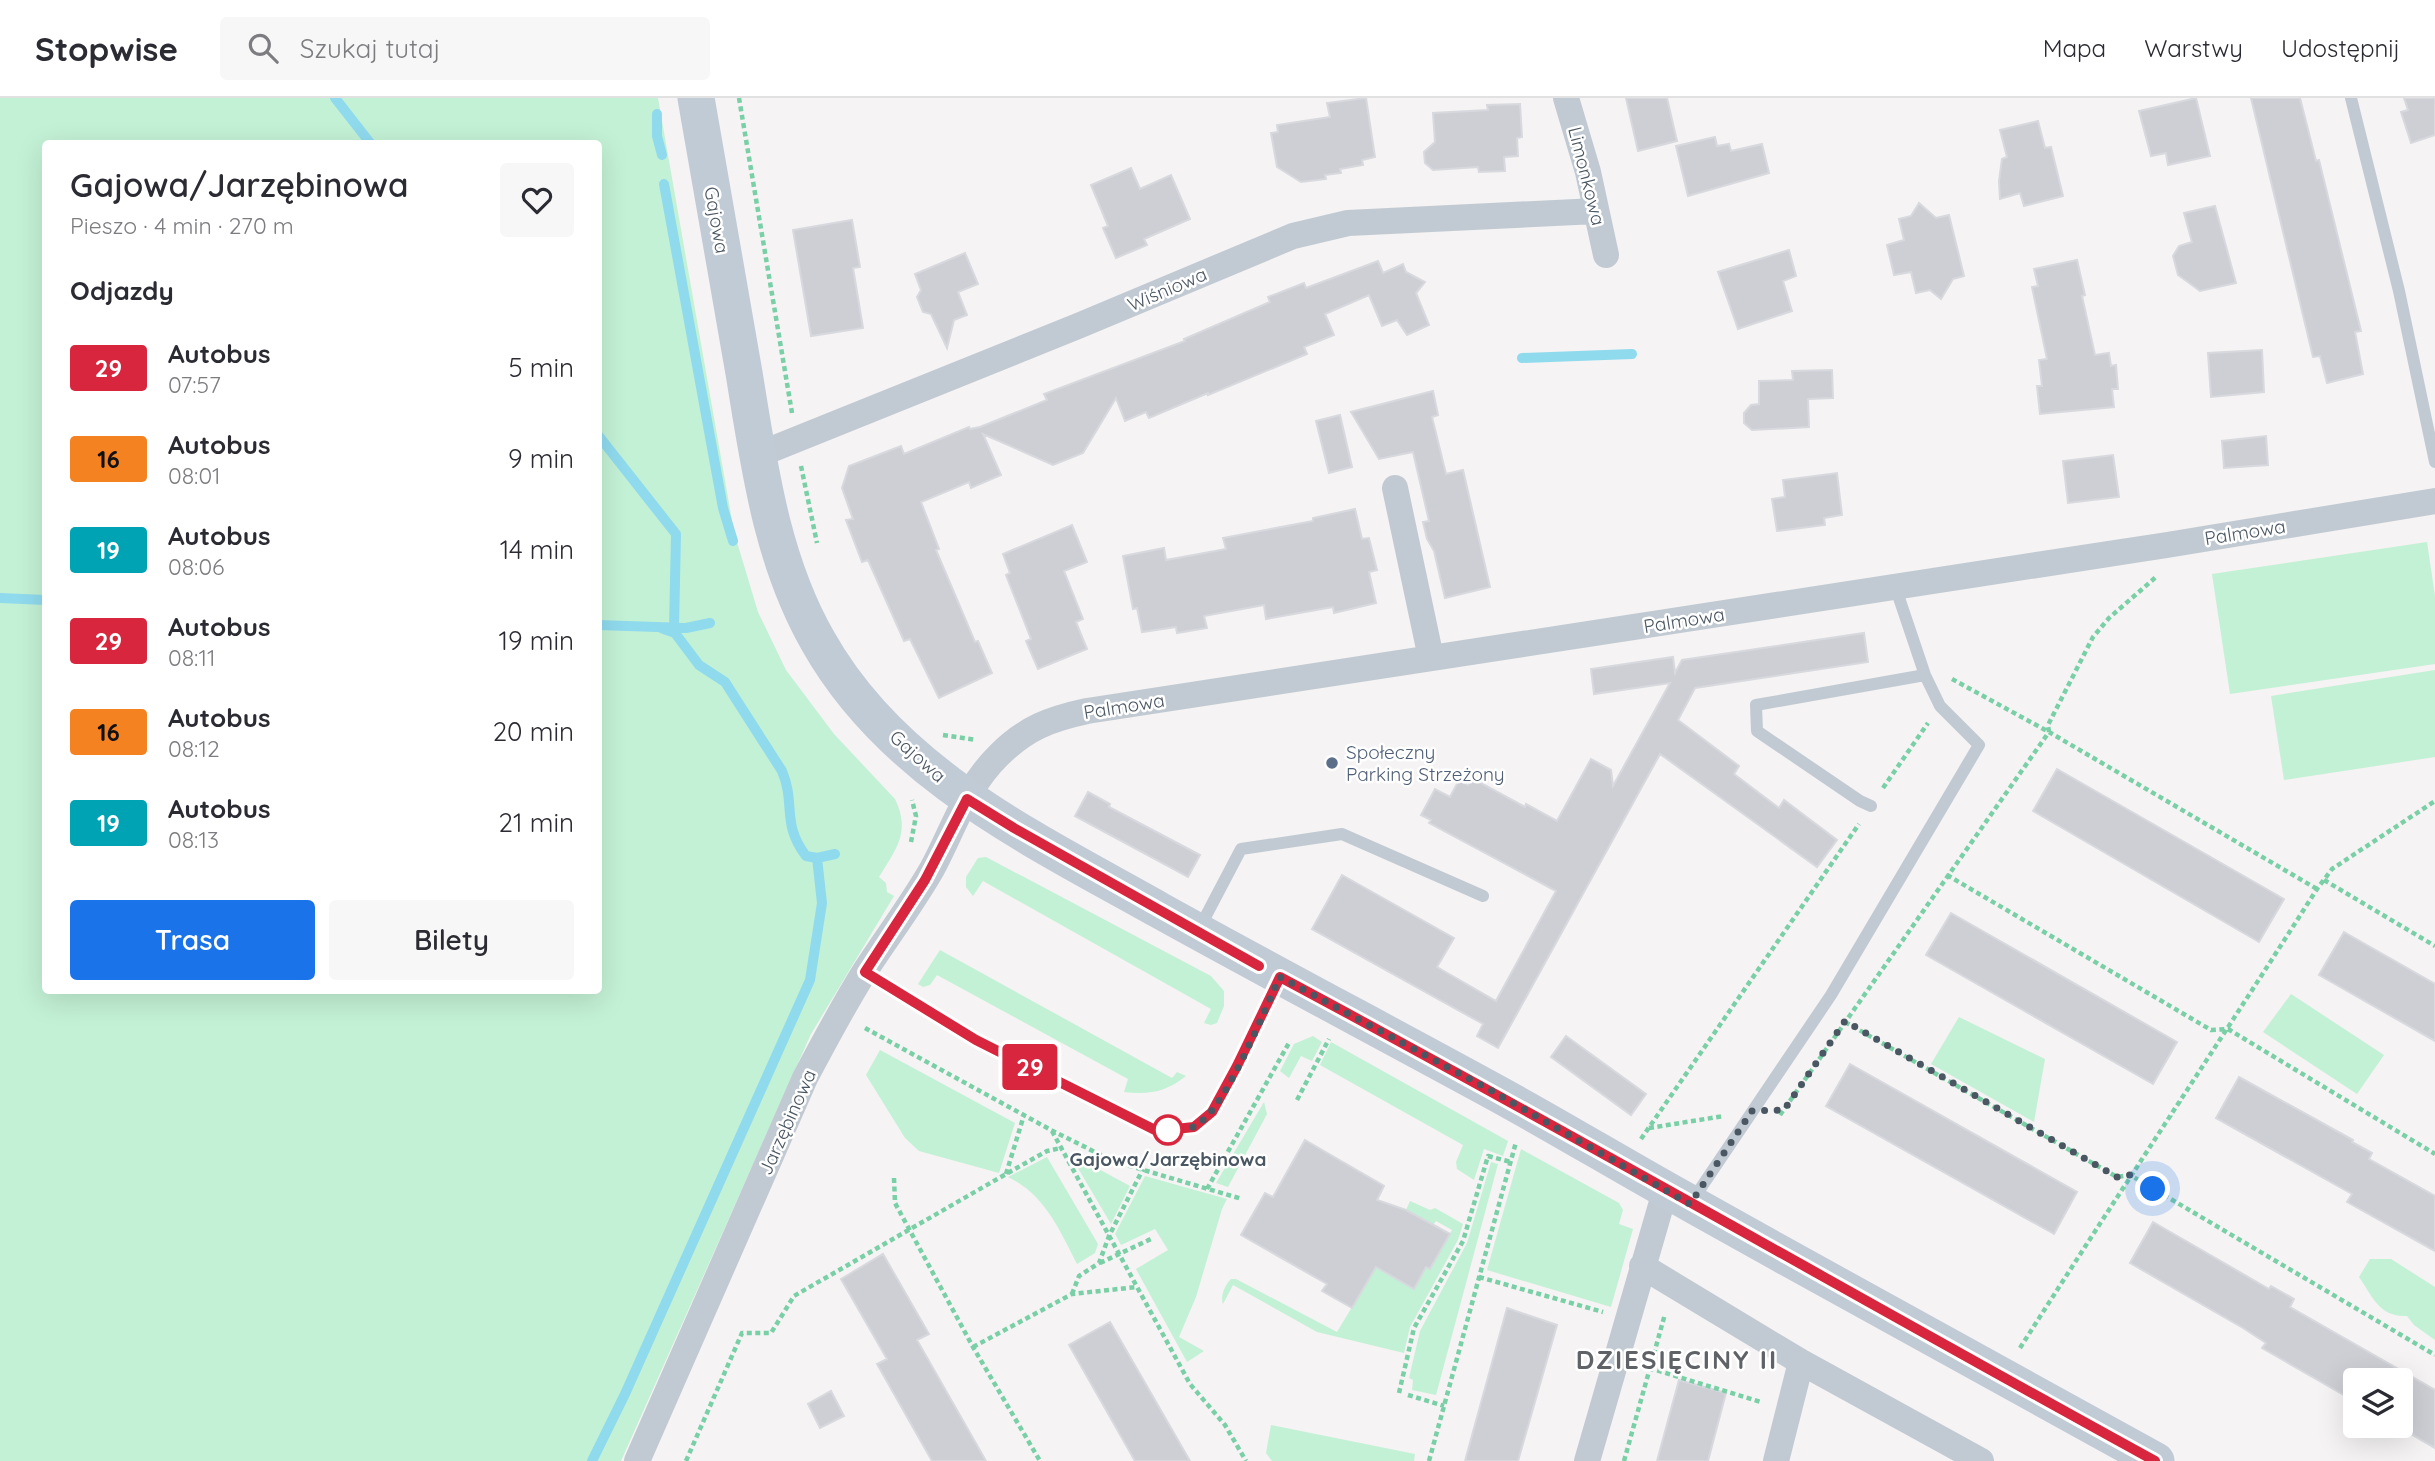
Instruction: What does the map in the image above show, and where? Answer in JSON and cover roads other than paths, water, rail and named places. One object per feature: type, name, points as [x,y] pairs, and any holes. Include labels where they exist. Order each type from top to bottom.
[{"type":"street","name":"Gajowa","points":[[696,98],[758,455],[777,542],[797,597],[819,644],[867,708],[910,753],[967,799],[1014,828],[2156,1461]]},
{"type":"street","name":"Limonkowa","points":[[1566,98],[1588,172],[1606,255]]},
{"type":"street","name":"Wiśniowa","points":[[758,455],[1318,228],[1364,222],[1596,211]]},
{"type":"street","points":[[1395,488],[1431,658]]},
{"type":"street","name":"Palmowa","points":[[967,799],[976,781],[1000,754],[1027,730],[1042,723],[1087,711],[2435,501]]},
{"type":"street","name":"Jarzębinowa","points":[[637,1461],[805,1078],[865,972],[923,884],[967,799]]},
{"type":"street","points":[[1587,1461],[1642,1266],[1678,1196]]},
{"type":"street","points":[[1642,1266],[1801,1362],[1981,1461]]},
{"type":"street","points":[[1776,1461],[1801,1362]]},
{"type":"lane","points":[[2351,98],[2402,304],[2435,462]]},
{"type":"lane","points":[[1678,1196],[1752,1111],[1831,995],[1979,745],[1940,706],[1925,675],[1895,586]]},
{"type":"lane","points":[[1871,806],[1758,731],[1756,705],[1925,675]]},
{"type":"lane","points":[[1198,931],[1241,849],[1342,834],[1483,896]]},
{"type":"lane","points":[[865,972],[976,1040],[1157,1131],[1194,1127],[1212,1112],[1280,977]]},
{"type":"waterway","points":[[335,98],[368,140]]},
{"type":"waterway","points":[[657,114],[657,136],[662,155]]},
{"type":"waterway","points":[[664,184],[723,508],[733,541]]},
{"type":"waterway","points":[[1522,358],[1632,354]]},
{"type":"waterway","points":[[602,440],[676,534],[674,628]]},
{"type":"waterway","points":[[0,598],[42,600]]},
{"type":"waterway","points":[[602,625],[686,628],[710,623]]},
{"type":"waterway","points":[[661,628],[675,633],[699,665],[725,682],[782,771],[791,823],[798,844],[806,856],[817,858],[835,854]]},
{"type":"waterway","points":[[592,1461],[625,1394],[810,980],[822,903],[817,858]]},
{"type":"place","name":"Społeczny Parking Strzeżony","points":[[1332,763]]},
{"type":"place","name":"Gajowa/Jarzębinowa","points":[[1168,1130]]},
{"type":"district","name":"DZIESIĘCINY II","points":[[1677,1360]]}]
